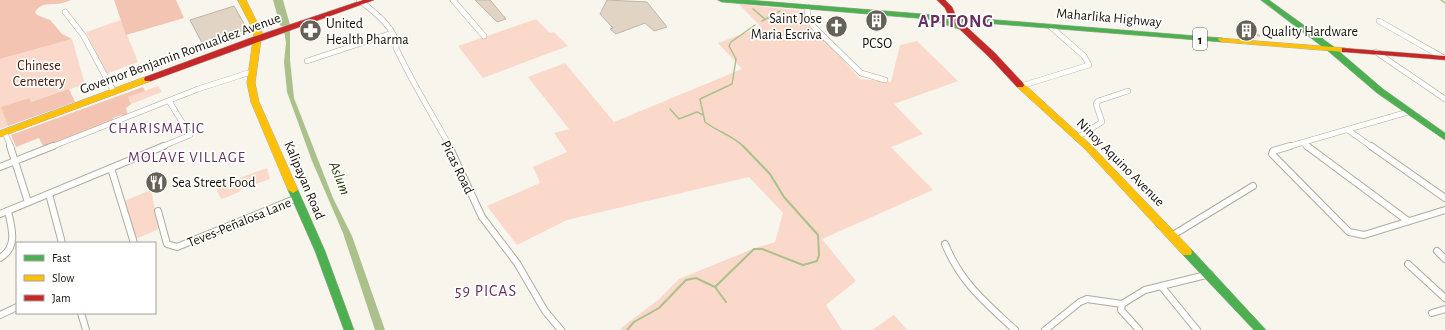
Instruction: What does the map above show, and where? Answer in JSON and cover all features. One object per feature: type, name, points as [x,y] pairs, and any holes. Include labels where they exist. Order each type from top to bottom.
[{"type":"main road","name":"Kalipayan Road","points":[[242,0],[258,32],[251,72],[251,84],[255,102],[320,251],[349,330]]},
{"type":"main road","name":"Maharlika Highway","points":[[722,0],[1444,58]]},
{"type":"main road","name":"Ninoy Aquino Avenue","points":[[942,0],[948,7],[954,19],[968,31],[1021,86],[1078,137],[1210,274],[1261,330]]},
{"type":"main road","points":[[1265,0],[1331,49],[1368,82],[1445,137]]},
{"type":"main road","name":"Governor Benjamin Romualdez Avenue","points":[[2,133],[256,39],[364,1]]},
{"type":"main road","points":[[930,17],[968,31]]},
{"type":"street","points":[[453,0],[484,36]]},
{"type":"street","name":"Picas Road","points":[[364,1],[382,19],[397,42],[396,48],[414,85],[423,98],[452,151],[482,218],[517,263],[545,311],[561,330]]},
{"type":"street","points":[[807,7],[808,18],[814,27],[861,73],[885,80]]},
{"type":"street","points":[[65,12],[83,35],[114,92]]},
{"type":"street","points":[[1380,21],[1444,58]]},
{"type":"street","points":[[1021,86],[1085,67],[1089,64],[1084,56],[1051,27]]},
{"type":"street","points":[[307,61],[392,33]]},
{"type":"street","points":[[1376,52],[1445,99]]},
{"type":"street","points":[[0,167],[198,89],[251,72]]},
{"type":"street","points":[[1078,137],[1102,122],[1102,118],[1096,104],[1098,101],[1128,91]]},
{"type":"street","points":[[0,214],[190,135],[169,101]]},
{"type":"street","points":[[1408,112],[1273,151],[1272,154],[1349,232],[1364,235],[1445,210]]},
{"type":"street","points":[[1348,130],[1445,198]]},
{"type":"street","points":[[2,133],[16,160],[28,202]]},
{"type":"street","points":[[1303,143],[1408,221]]},
{"type":"street","points":[[111,168],[134,242]]},
{"type":"street","points":[[1173,235],[1253,186]]},
{"type":"street","points":[[49,194],[62,242]]},
{"type":"street","name":"Teves-Peñalosa Lane","points":[[158,211],[167,244],[177,247],[298,198]]},
{"type":"street","points":[[0,258],[8,254],[12,247],[14,235],[8,211]]},
{"type":"street","points":[[945,244],[950,260],[962,280],[976,295],[1015,330]]},
{"type":"street","points":[[1437,251],[1445,259]]},
{"type":"street","points":[[1408,264],[1445,298]]},
{"type":"street","points":[[1045,330],[1080,302],[1086,299],[1122,304],[1145,290],[1210,274]]},
{"type":"street","points":[[1161,286],[1197,330]]},
{"type":"street","points":[[1122,304],[1120,308],[1139,330]]},
{"type":"street","points":[[0,315],[16,307]]},
{"type":"street","points":[[1432,313],[1445,309]]},
{"type":"street","points":[[81,314],[86,330]]},
{"type":"green space","points":[[739,4],[805,11],[806,19],[860,79],[891,82],[900,45],[917,41],[958,81],[894,104],[923,134],[891,147],[933,190],[822,239],[856,281],[826,305],[842,330],[621,330],[621,328],[658,300],[679,279],[755,248],[775,242],[783,213],[749,177],[567,220],[517,245],[487,206],[540,183],[533,167],[567,152],[554,133],[569,129],[528,77],[565,63],[614,122],[742,69],[718,43],[761,27]]},
{"type":"green space","points":[[536,19],[550,33],[554,32],[568,46],[483,78],[458,46]]},
{"type":"green space","points":[[121,20],[138,62],[106,74],[86,32]]},
{"type":"green space","name":"Chinese Cemetery","points":[[72,39],[85,84],[31,102],[30,98],[2,108],[8,126],[0,129],[0,59]]},
{"type":"green space","points":[[158,86],[162,92],[131,104],[128,97]]},
{"type":"green space","points":[[267,168],[270,179],[240,190],[239,192],[222,199],[219,196],[216,186]]},
{"type":"green space","points":[[151,190],[159,229],[136,239],[124,201]]},
{"type":"green space","points":[[894,315],[907,330],[872,330]]},
{"type":"shaded area","points":[[0,0],[71,0],[59,4],[44,5],[39,7],[35,12],[37,15],[50,20],[62,34],[72,39],[0,59]]},
{"type":"shaded area","points":[[114,0],[176,0],[184,18],[126,35]]},
{"type":"shaded area","points":[[290,29],[290,60],[294,98],[333,198],[352,236],[385,330],[375,330],[343,233],[312,161],[287,92],[284,62],[286,43],[284,31]]},
{"type":"shaded area","points":[[143,87],[145,91],[128,97],[131,104],[126,108],[128,115],[113,118],[112,122],[44,148],[39,138],[16,147],[11,135]]},
{"type":"shaded area","points":[[69,89],[75,102],[8,126],[1,107],[30,98],[31,102]]},
{"type":"building","points":[[475,0],[490,0],[506,19],[497,22]]},
{"type":"building","points":[[607,0],[647,2],[667,27],[654,31],[645,23],[616,34],[610,29],[613,28],[600,14]]},
{"type":"building","points":[[234,6],[247,29],[202,43],[190,20]]},
{"type":"building","name":"PCSO","points":[[869,18],[885,19],[885,25],[868,24]]},
{"type":"building","name":"Quality Hardware","points":[[1237,26],[1248,27],[1260,36],[1243,34]]},
{"type":"waterway","name":"Aslum","points":[[278,0],[285,25]]},
{"type":"waterway","points":[[1441,0],[1445,3]]},
{"type":"waterway","points":[[753,9],[765,19]]},
{"type":"waterway","points":[[762,21],[780,11]]},
{"type":"waterway","points":[[744,147],[735,139],[705,122],[700,99],[732,84],[736,59],[729,46],[731,42],[755,25]]},
{"type":"waterway","points":[[670,109],[679,119],[697,112],[703,115]]},
{"type":"waterway","points":[[715,287],[754,249],[762,249],[803,265],[817,261],[819,255],[818,235],[784,197],[770,174],[744,147]]},
{"type":"waterway","points":[[627,330],[634,322],[659,308],[686,280],[696,278],[715,287]]},
{"type":"waterway","points":[[715,287],[726,302]]},
{"type":"traffic: fast","points":[[722,0],[1222,40]]},
{"type":"traffic: fast","points":[[1265,0],[1331,49],[1380,91],[1445,137]]},
{"type":"traffic: fast","points":[[930,17],[959,27]]},
{"type":"traffic: fast","points":[[293,190],[320,251],[349,330]]},
{"type":"traffic: fast","points":[[1187,252],[1261,330]]},
{"type":"traffic: slow","points":[[242,0],[258,32],[251,83],[255,102],[293,190]]},
{"type":"traffic: slow","points":[[1222,40],[1345,50]]},
{"type":"traffic: slow","points":[[0,134],[148,79]]},
{"type":"traffic: slow","points":[[1020,85],[1088,147],[1187,252]]},
{"type":"traffic: jam","points":[[148,79],[256,39],[370,0]]},
{"type":"traffic: jam","points":[[941,0],[948,7],[954,19],[992,55],[1020,85]]},
{"type":"traffic: jam","points":[[1345,50],[1445,58]]},
{"type":"place","name":"PCSO","points":[[877,21]]},
{"type":"place","name":"Saint Jose Maria Escriva","points":[[837,26]]},
{"type":"place","name":"United Health Pharma","points":[[310,31]]},
{"type":"place","name":"Quality Hardware","points":[[1247,31]]},
{"type":"place","name":"Sea Street Food","points":[[157,182]]},
{"type":"district","name":"APITONG","points":[[956,21]]},
{"type":"district","name":"CHARISMATIC","points":[[157,128]]},
{"type":"district","name":"MOLAVE VILLAGE","points":[[187,157]]},
{"type":"district","name":"59 PICAS","points":[[486,290]]}]
